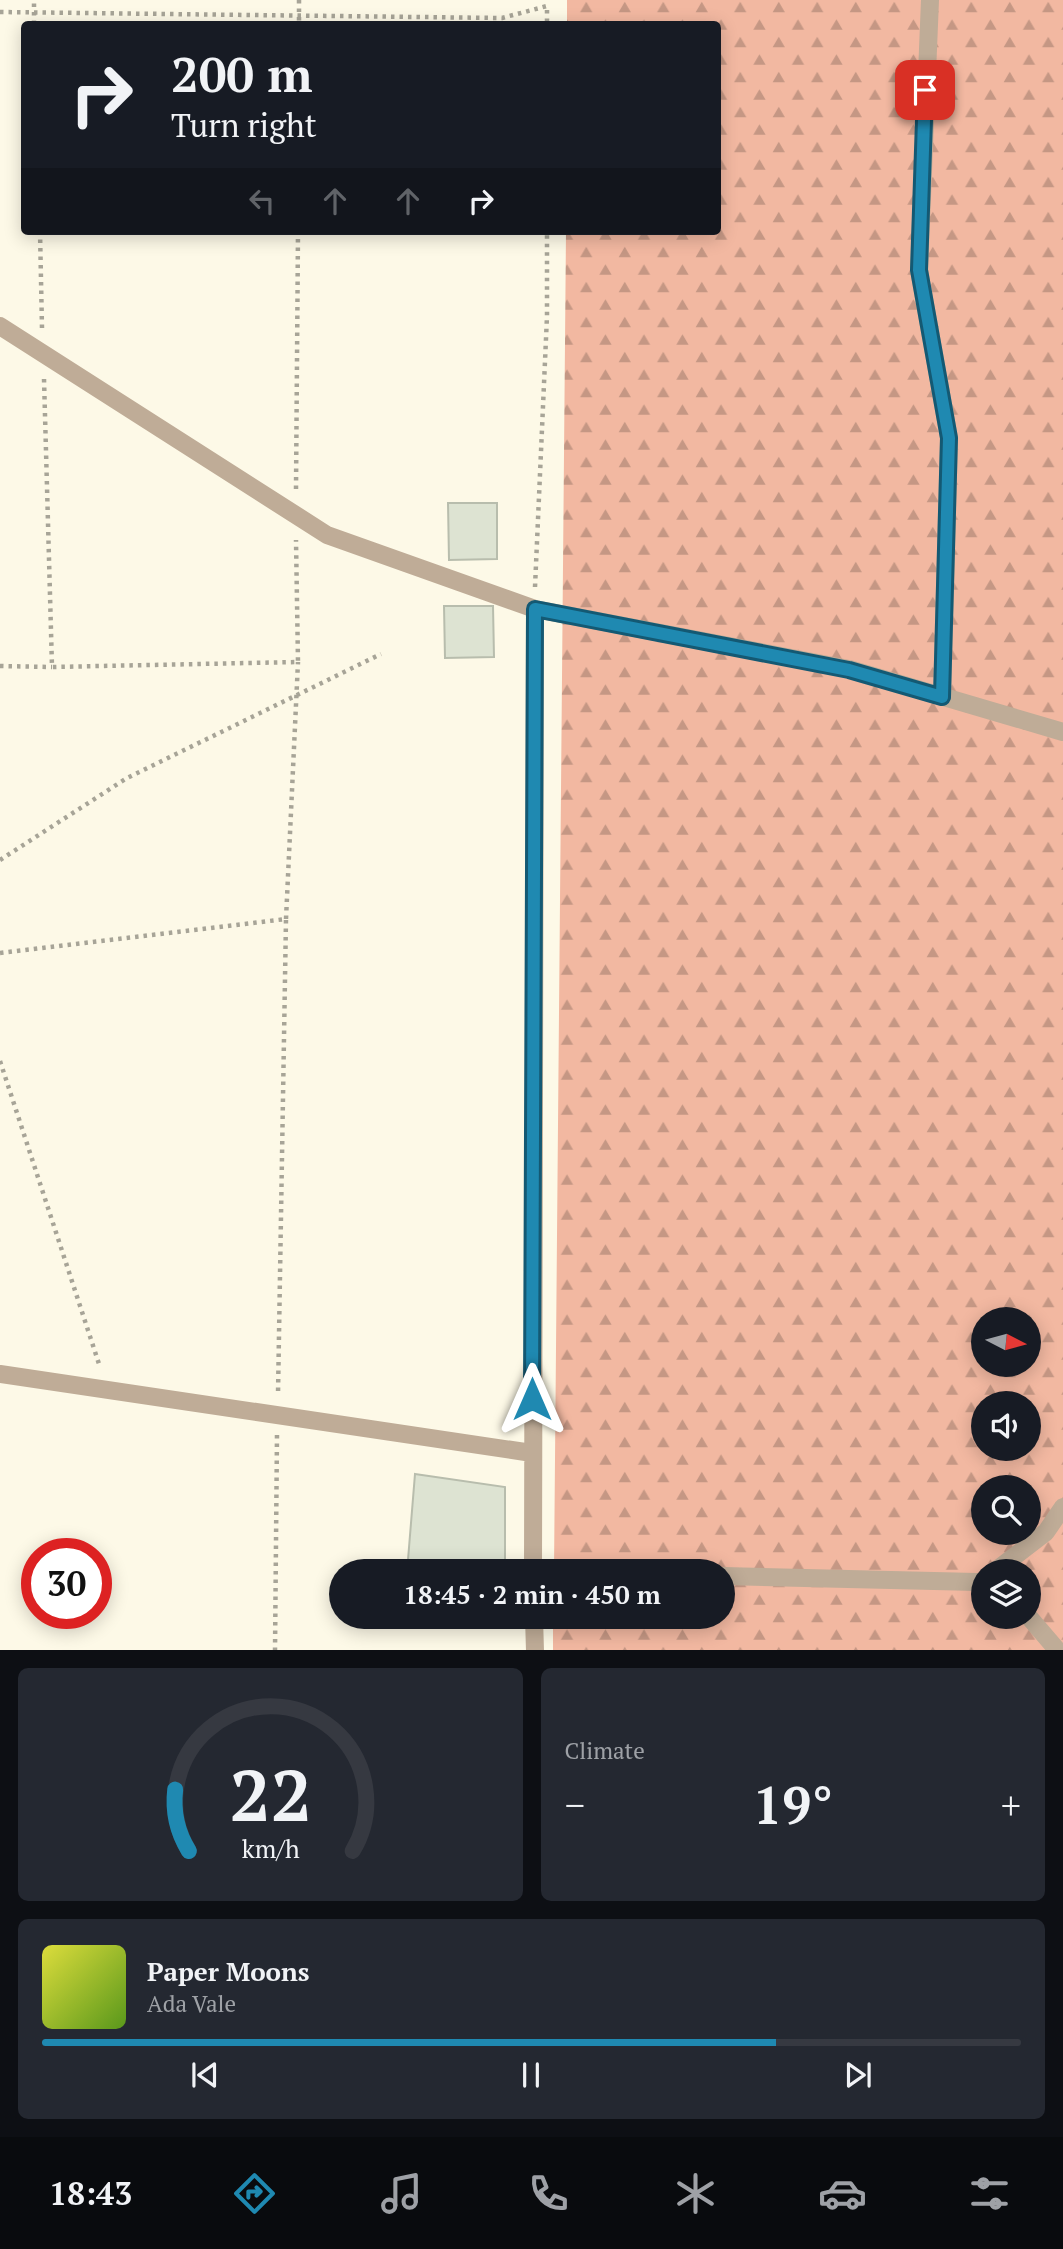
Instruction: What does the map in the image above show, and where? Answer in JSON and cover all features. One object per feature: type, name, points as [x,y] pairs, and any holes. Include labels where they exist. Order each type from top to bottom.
[{"type":"street","points":[[930,0],[919,270],[949,438],[942,697]]},
{"type":"street","points":[[0,326],[327,535],[535,609],[849,670],[1063,732]]},
{"type":"street","points":[[533,1559],[535,609]]},
{"type":"street","points":[[0,1374],[532,1453]]},
{"type":"street","points":[[1011,1559],[1046,1532],[1063,1507]]},
{"type":"street","points":[[735,1576],[971,1582]]},
{"type":"street","points":[[534,1629],[535,1650]]},
{"type":"street","points":[[1040,1629],[1058,1650]]},
{"type":"path","points":[[34,0],[34,21]]},
{"type":"path","points":[[299,0],[299,21]]},
{"type":"path","points":[[0,12],[502,18],[547,3],[547,21]]},
{"type":"path","points":[[40,235],[52,667]]},
{"type":"path","points":[[275,1650],[286,919],[298,662],[298,235]]},
{"type":"path","points":[[535,609],[547,316],[547,235]]},
{"type":"path","points":[[0,860],[127,778],[381,654]]},
{"type":"path","points":[[0,666],[298,662]]},
{"type":"path","points":[[0,953],[286,919]]},
{"type":"path","points":[[0,1061],[108,1390]]},
{"type":"green space","points":[[567,0],[1063,0],[1063,1650],[553,1650],[553,1629],[735,1629],[735,1559],[554,1559],[566,235],[721,235],[721,21],[567,21]]},
{"type":"building","points":[[448,503],[497,503],[497,559],[449,560]]},
{"type":"building","points":[[444,606],[493,606],[494,657],[445,658]]},
{"type":"building","points":[[415,1474],[505,1487],[505,1559],[408,1559]]},
{"type":"route","points":[[532,1399],[535,609],[849,670],[942,697],[949,438],[919,270],[925,90]]}]
